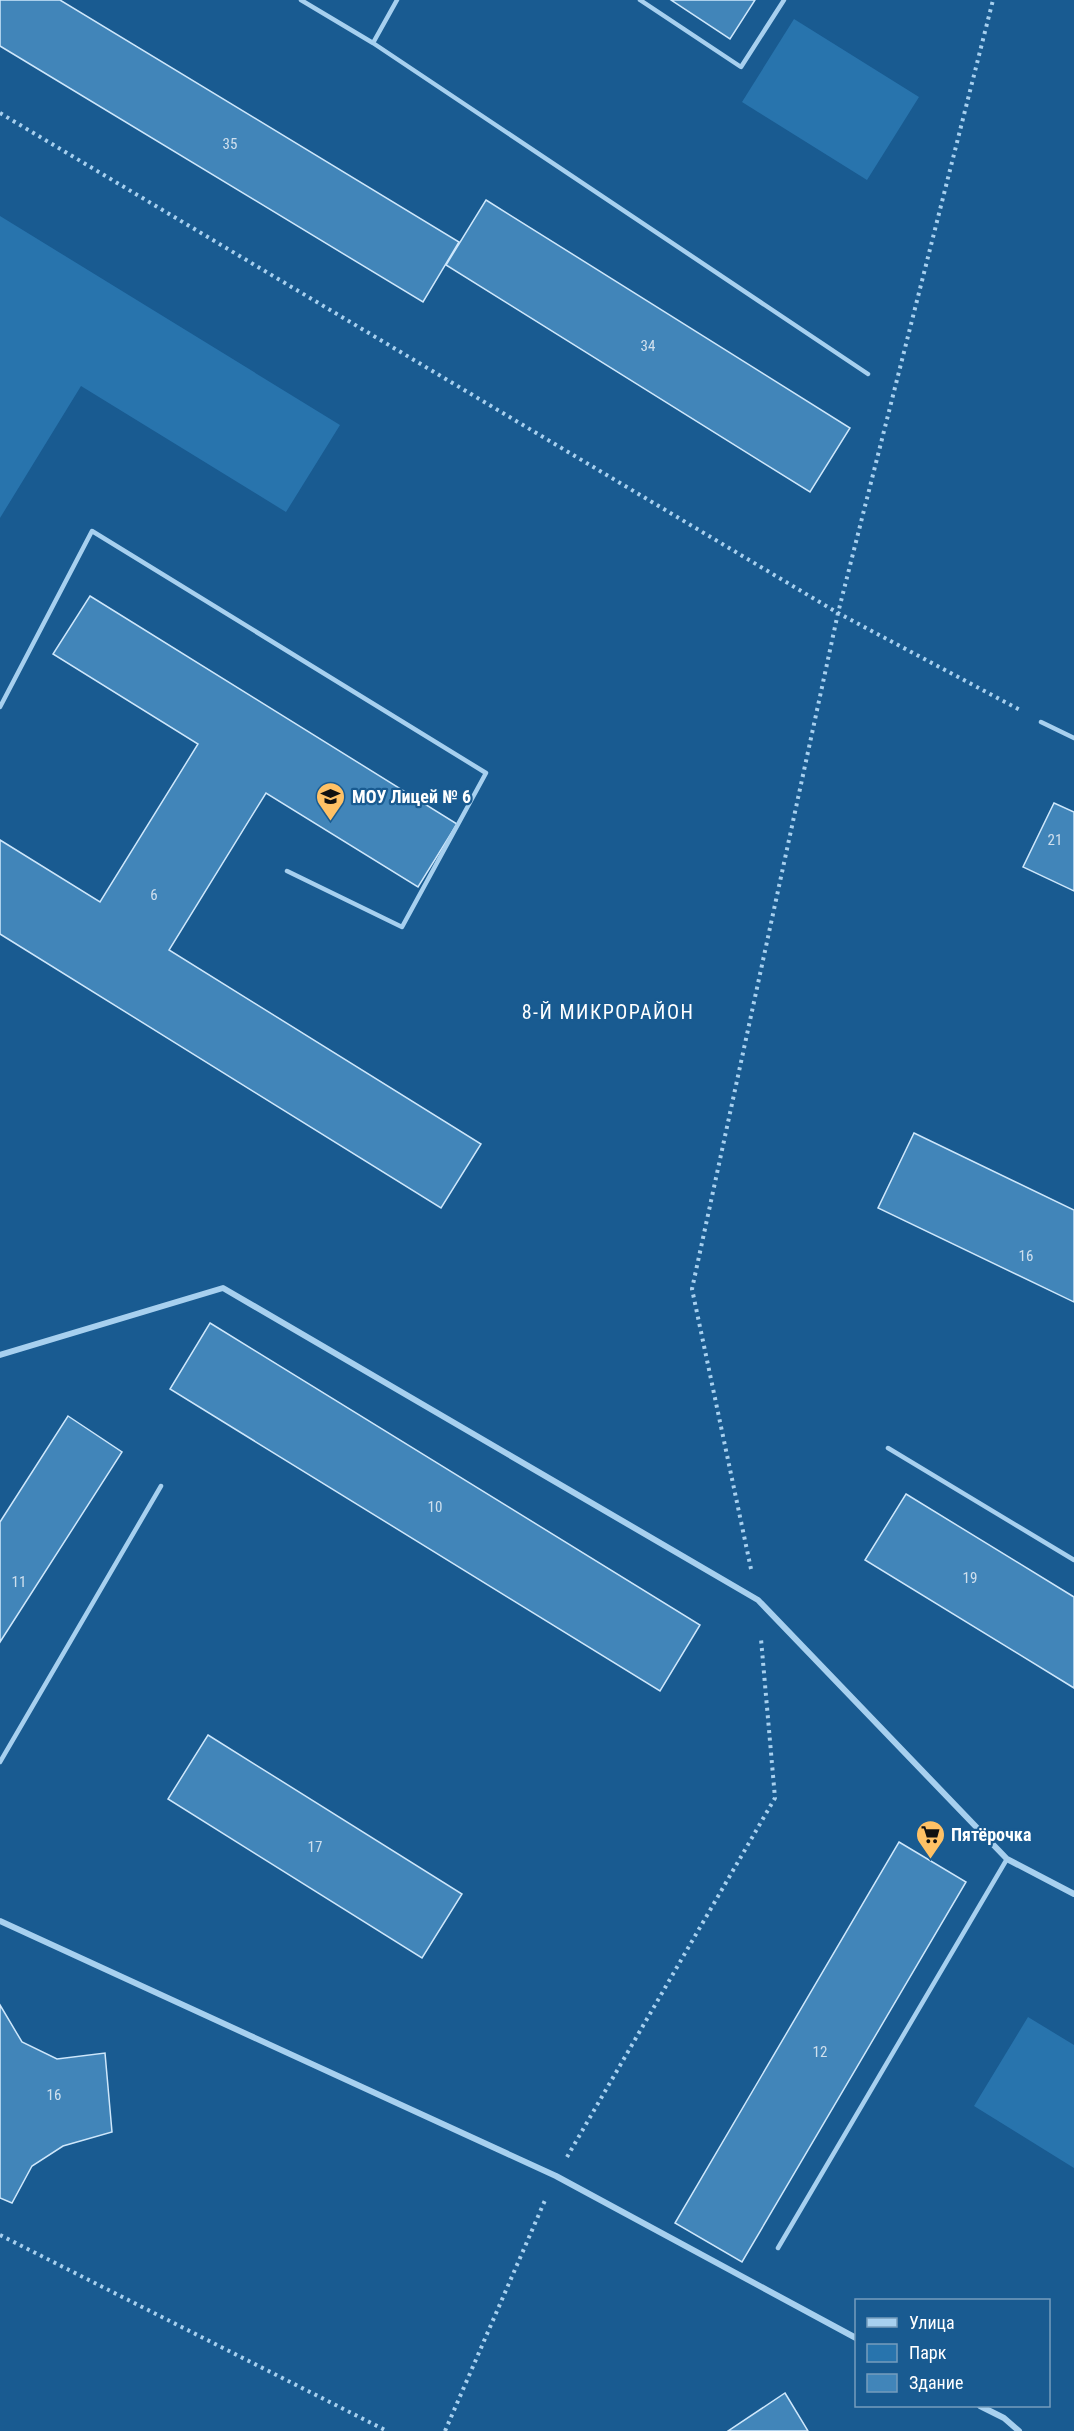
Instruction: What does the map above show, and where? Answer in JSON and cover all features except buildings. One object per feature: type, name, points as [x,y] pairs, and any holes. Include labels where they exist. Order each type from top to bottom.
[{"type":"street","points":[[0,1355],[223,1288],[758,1600],[1007,1859],[1074,1894]]},
{"type":"street","points":[[0,1921],[556,2176],[855,2337]]},
{"type":"street","points":[[982,2407],[1004,2418],[1019,2431]]},
{"type":"lane","points":[[302,0],[373,43],[868,374]]},
{"type":"lane","points":[[373,43],[397,0]]},
{"type":"lane","points":[[640,0],[741,67],[784,0]]},
{"type":"lane","points":[[0,707],[93,531],[486,773],[402,927],[287,871]]},
{"type":"lane","points":[[1041,722],[1074,738]]},
{"type":"lane","points":[[888,1448],[1074,1560]]},
{"type":"lane","points":[[0,1762],[161,1486]]},
{"type":"lane","points":[[778,2248],[1007,1859]]},
{"type":"path","points":[[445,2431],[556,2176],[775,1798],[758,1600],[692,1289],[838,613],[993,0]]},
{"type":"path","points":[[0,113],[838,613],[1041,722]]},
{"type":"path","points":[[0,2235],[387,2431]]},
{"type":"green space","points":[[794,19],[919,97],[867,180],[742,102]]},
{"type":"green space","points":[[0,216],[340,425],[286,512],[81,386],[0,518]]},
{"type":"green space","points":[[1028,2017],[1074,2045],[1074,2168],[974,2106]]},
{"type":"place","name":"МОУ Лицей № 6","points":[[331,822]]},
{"type":"place","name":"Пятёрочка","points":[[930,1860]]},
{"type":"district","name":"8-Й МИКРОРАЙОН","points":[[608,1012]]}]
